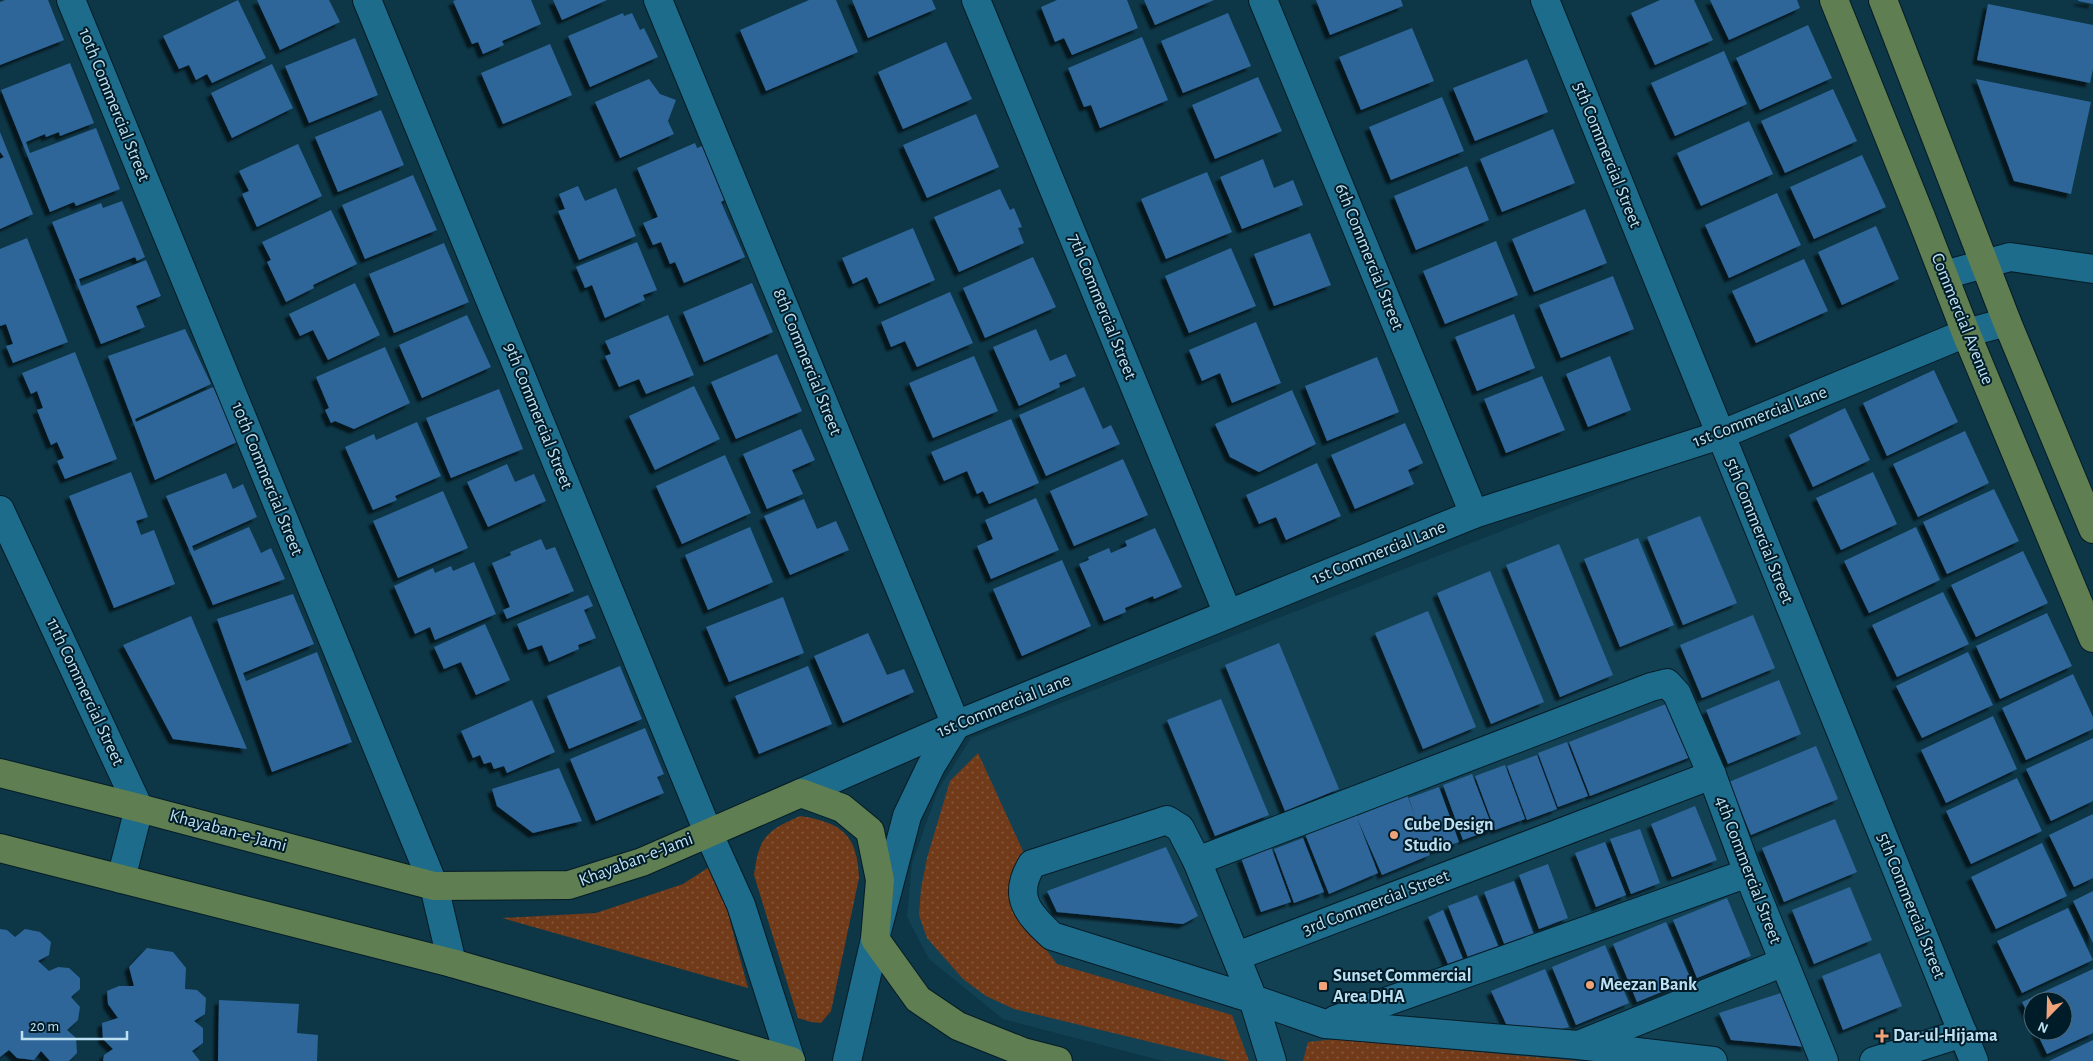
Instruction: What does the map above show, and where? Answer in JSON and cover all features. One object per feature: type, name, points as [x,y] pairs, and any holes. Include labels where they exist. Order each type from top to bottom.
[{"type":"main road","name":"Commercial Avenue","points":[[1834,0],[1966,333],[2093,638]]},
{"type":"main road","points":[[1883,0],[2007,322],[2093,529]]},
{"type":"main road","name":"Khayaban-e-Jami","points":[[0,773],[434,886],[569,885],[642,862],[801,793]]},
{"type":"main road","points":[[801,793],[842,808],[870,831],[880,880],[875,939],[918,998],[958,1026],[1023,1052],[1058,1061]]},
{"type":"main road","points":[[0,848],[452,963],[791,1061]]},
{"type":"street","name":"10th Commercial Street","points":[[71,0],[434,886],[452,963]]},
{"type":"street","name":"9th Commercial Street","points":[[367,0],[708,832],[740,905],[791,1061]]},
{"type":"street","name":"8th Commercial Street","points":[[658,0],[956,725]]},
{"type":"street","name":"7th Commercial Street","points":[[976,0],[1228,614]]},
{"type":"street","name":"6th Commercial Street","points":[[1263,0],[1474,514]]},
{"type":"street","name":"5th Commercial Street","points":[[1545,0],[1974,1061]]},
{"type":"street","points":[[1944,275],[2010,257],[2093,269]]},
{"type":"street","name":"1st Commercial Lane","points":[[801,793],[956,725],[1474,514],[1720,435],[1966,333],[2007,322]]},
{"type":"street","name":"11th Commercial Street","points":[[0,510],[139,808]]},
{"type":"street","name":"4th Commercial Street","points":[[1197,861],[1651,687],[1667,683],[1678,694],[1712,775],[1748,873],[1824,1061]]},
{"type":"street","points":[[848,1061],[875,939],[907,816],[931,766],[956,725]]},
{"type":"street","name":"3rd Commercial Street","points":[[1236,956],[1712,775]]},
{"type":"street","points":[[121,879],[139,808]]},
{"type":"street","points":[[1272,1061],[1253,999],[1197,861],[1180,828],[1167,820],[1032,864],[1024,876],[1022,890],[1026,905],[1034,919],[1052,936],[1253,999],[1325,1024],[1578,1045],[1713,1061]]},
{"type":"street","points":[[1325,1024],[1748,873]]},
{"type":"street","points":[[1578,1045],[1784,962]]},
{"type":"street","points":[[1874,1061],[1963,1032]]},
{"type":"shaded area","points":[[1722,445],[1956,1061],[1163,1061],[1003,1019],[929,959],[907,917],[912,863],[938,790],[971,738]]},
{"type":"shaded area","points":[[978,753],[1023,851],[1015,871],[1032,931],[1057,964],[1232,1015],[1249,1061],[1229,1061],[1014,1009],[986,996],[963,979],[927,938],[919,915],[921,889],[927,858],[950,781]]},
{"type":"shaded area","points":[[800,816],[827,822],[837,827],[851,841],[858,863],[859,878],[831,1011],[821,1023],[798,1018],[754,875],[759,852],[766,837],[779,826]]},
{"type":"shaded area","points":[[717,862],[748,988],[502,918],[596,913],[683,884]]},
{"type":"shaded area","points":[[1336,1039],[1580,1061],[1303,1061],[1308,1042]]},
{"type":"building","points":[[5,0],[48,0],[64,40],[0,65],[0,2]]},
{"type":"building","points":[[238,0],[266,58],[212,83],[207,74],[196,80],[189,65],[179,69],[163,36]]},
{"type":"building","points":[[257,0],[329,0],[340,22],[280,50]]},
{"type":"building","points":[[531,0],[541,24],[502,41],[504,45],[483,54],[478,42],[472,44],[453,1]]},
{"type":"building","points":[[553,0],[607,0],[562,20]]},
{"type":"building","points":[[809,0],[836,0],[858,52],[766,91],[740,30]]},
{"type":"building","points":[[852,0],[932,0],[936,9],[868,38]]},
{"type":"building","points":[[1057,0],[1127,0],[1138,28],[1072,55],[1064,38],[1055,42],[1041,7]]},
{"type":"building","points":[[1144,0],[1214,0],[1155,25]]},
{"type":"building","points":[[1316,0],[1401,0],[1403,6],[1330,35]]},
{"type":"building","points":[[1660,0],[1694,0],[1713,40],[1655,65],[1631,13]]},
{"type":"building","points":[[1710,0],[1797,0],[1800,8],[1729,40]]},
{"type":"building","points":[[2093,0],[2093,4],[2078,1]]},
{"type":"building","points":[[1988,4],[2093,25],[2093,69],[2090,83],[1977,60]]},
{"type":"building","points":[[623,13],[624,16],[632,13],[640,30],[644,28],[658,57],[590,87],[568,36]]},
{"type":"building","points":[[1228,13],[1251,66],[1183,93],[1161,41]]},
{"type":"building","points":[[1808,25],[1832,78],[1760,110],[1736,58]]},
{"type":"building","points":[[1412,28],[1434,81],[1361,110],[1339,57]]},
{"type":"building","points":[[1142,37],[1168,100],[1100,128],[1091,105],[1084,107],[1068,68]]},
{"type":"building","points":[[355,38],[378,95],[309,123],[285,66]]},
{"type":"building","points":[[946,42],[972,99],[903,129],[878,72]]},
{"type":"building","points":[[550,44],[572,95],[503,124],[481,73]]},
{"type":"building","points":[[1724,51],[1747,104],[1675,136],[1651,83]]},
{"type":"building","points":[[1527,59],[1548,112],[1475,141],[1453,88]]},
{"type":"building","points":[[70,63],[94,123],[60,136],[59,132],[46,137],[45,134],[26,142],[30,153],[96,128],[120,189],[76,206],[74,202],[50,212],[1,90]]},
{"type":"building","points":[[272,64],[293,108],[232,138],[211,93]]},
{"type":"building","points":[[1258,77],[1282,131],[1215,159],[1192,105]]},
{"type":"building","points":[[649,79],[660,94],[676,100],[668,121],[674,134],[620,158],[595,102]]},
{"type":"building","points":[[1976,79],[2091,102],[2071,194],[2014,181]]},
{"type":"building","points":[[1833,89],[1857,141],[1785,173],[1761,121]]},
{"type":"building","points":[[1442,97],[1464,151],[1391,180],[1369,127]]},
{"type":"building","points":[[381,110],[404,165],[338,192],[315,137]]},
{"type":"building","points":[[976,114],[999,167],[927,198],[903,145]]},
{"type":"building","points":[[1749,121],[1773,174],[1701,206],[1677,153]]},
{"type":"building","points":[[1553,129],[1575,183],[1502,212],[1480,159]]},
{"type":"building","points":[[0,132],[33,214],[0,229],[0,159],[4,157],[0,152]]},
{"type":"building","points":[[695,143],[697,148],[707,144],[730,197],[721,202],[745,257],[684,283],[675,262],[670,264],[661,242],[653,245],[643,223],[658,217],[637,168]]},
{"type":"building","points":[[298,144],[322,196],[257,227],[242,194],[249,191],[239,171]]},
{"type":"building","points":[[1862,155],[1886,207],[1814,239],[1790,187]]},
{"type":"building","points":[[1263,159],[1274,188],[1293,180],[1303,205],[1242,229],[1220,177]]},
{"type":"building","points":[[1467,166],[1489,220],[1416,250],[1394,196]]},
{"type":"building","points":[[1207,172],[1232,232],[1166,259],[1141,199]]},
{"type":"building","points":[[413,175],[437,230],[365,259],[342,205]]},
{"type":"building","points":[[578,186],[585,201],[616,188],[636,236],[579,260],[558,211],[565,209],[559,194]]},
{"type":"building","points":[[1000,189],[1010,210],[1014,208],[1022,227],[1018,228],[1024,243],[959,272],[934,217]]},
{"type":"building","points":[[1777,193],[1801,245],[1729,278],[1705,225]]},
{"type":"building","points":[[122,201],[145,257],[137,261],[135,257],[79,279],[81,286],[146,260],[161,296],[136,306],[145,327],[101,344],[52,222],[101,203],[103,208]]},
{"type":"building","points":[[1585,209],[1607,263],[1534,292],[1512,239]]},
{"type":"building","points":[[331,210],[357,264],[313,285],[314,288],[286,302],[267,262],[271,260],[262,242]]},
{"type":"building","points":[[1876,226],[1899,279],[1842,305],[1818,252]]},
{"type":"building","points":[[913,228],[935,280],[879,304],[867,277],[853,284],[842,258]]},
{"type":"building","points":[[1310,233],[1331,285],[1274,306],[1254,254]]},
{"type":"building","points":[[27,238],[68,342],[13,363],[6,346],[13,344],[6,324],[0,326],[0,249]]},
{"type":"building","points":[[1496,241],[1518,295],[1445,324],[1423,271]]},
{"type":"building","points":[[637,242],[657,290],[643,295],[645,300],[605,318],[592,285],[585,288],[576,267]]},
{"type":"building","points":[[444,243],[469,302],[394,333],[369,274]]},
{"type":"building","points":[[1231,248],[1256,306],[1189,333],[1165,276]]},
{"type":"building","points":[[1033,257],[1056,307],[985,338],[963,288]]},
{"type":"building","points":[[1804,259],[1828,311],[1756,343],[1732,291]]},
{"type":"building","points":[[1613,276],[1634,329],[1561,358],[1539,305]]},
{"type":"building","points":[[355,283],[380,335],[328,360],[313,330],[300,336],[289,314]]},
{"type":"building","points":[[752,283],[773,332],[704,362],[683,312]]},
{"type":"building","points":[[950,292],[973,343],[917,367],[905,341],[891,347],[881,322]]},
{"type":"building","points":[[1514,314],[1535,368],[1477,391],[1455,337]]},
{"type":"building","points":[[467,315],[491,367],[422,398],[399,345]]},
{"type":"building","points":[[668,315],[694,375],[646,394],[639,379],[619,387],[605,356],[611,354],[605,341]]},
{"type":"building","points":[[1256,322],[1281,383],[1232,403],[1220,373],[1202,381],[1189,350]]},
{"type":"building","points":[[185,329],[211,384],[135,419],[136,422],[213,387],[239,441],[155,480],[108,356]]},
{"type":"building","points":[[1036,329],[1050,361],[1066,354],[1076,376],[1059,383],[1060,387],[1019,406],[993,347]]},
{"type":"building","points":[[385,347],[410,403],[354,429],[335,421],[331,423],[325,410],[329,408],[316,377]]},
{"type":"building","points":[[75,352],[117,459],[65,479],[57,461],[64,458],[57,442],[51,445],[37,410],[43,408],[37,391],[31,394],[22,373]]},
{"type":"building","points":[[777,354],[802,411],[736,439],[711,382]]},
{"type":"building","points":[[974,356],[998,411],[933,438],[909,383]]},
{"type":"building","points":[[1610,356],[1631,410],[1588,427],[1566,374]]},
{"type":"building","points":[[1377,357],[1399,412],[1327,441],[1305,386]]},
{"type":"building","points":[[1934,370],[1958,422],[1887,456],[1863,403]]},
{"type":"building","points":[[1542,376],[1565,430],[1506,453],[1484,399]]},
{"type":"building","points":[[694,386],[720,439],[655,470],[629,416]]},
{"type":"building","points":[[1084,387],[1103,429],[1111,425],[1120,444],[1046,476],[1019,415]]},
{"type":"building","points":[[499,389],[523,449],[451,478],[426,418]]},
{"type":"building","points":[[1292,390],[1316,444],[1259,472],[1230,457],[1215,424]]},
{"type":"building","points":[[1845,408],[1870,460],[1813,487],[1789,435]]},
{"type":"building","points":[[1011,419],[1039,483],[989,504],[983,491],[977,494],[967,471],[944,481],[931,452]]},
{"type":"building","points":[[417,422],[441,476],[395,496],[397,500],[373,510],[345,447],[374,434],[376,440]]},
{"type":"building","points":[[1405,423],[1423,463],[1408,470],[1414,484],[1355,509],[1331,455]]},
{"type":"building","points":[[801,429],[815,460],[792,470],[803,494],[767,509],[743,454]]},
{"type":"building","points":[[1965,431],[1989,483],[1918,517],[1893,464]]},
{"type":"building","points":[[725,455],[751,513],[682,544],[656,486]]},
{"type":"building","points":[[1123,459],[1148,515],[1074,546],[1050,491]]},
{"type":"building","points":[[1317,463],[1341,516],[1286,540],[1276,517],[1259,524],[1246,495]]},
{"type":"building","points":[[507,464],[515,482],[534,474],[546,501],[488,527],[467,482]]},
{"type":"building","points":[[131,472],[148,517],[136,521],[141,535],[154,530],[175,584],[114,608],[69,496]]},
{"type":"building","points":[[1873,472],[1897,524],[1841,550],[1816,498]]},
{"type":"building","points":[[226,473],[233,489],[243,484],[257,517],[192,546],[194,551],[249,527],[261,553],[271,548],[285,579],[213,605],[166,496]]},
{"type":"building","points":[[1994,489],[2019,541],[1947,574],[1923,522]]},
{"type":"building","points":[[443,491],[468,548],[398,578],[373,521]]},
{"type":"building","points":[[1036,498],[1059,550],[991,579],[977,546],[993,539],[985,520]]},
{"type":"building","points":[[804,499],[817,529],[836,521],[849,550],[790,575],[764,516]]},
{"type":"building","points":[[1700,516],[1737,603],[1683,625],[1647,537]]},
{"type":"building","points":[[750,527],[773,582],[708,610],[685,555]]},
{"type":"building","points":[[1916,527],[1940,580],[1869,613],[1844,561]]},
{"type":"building","points":[[1155,528],[1182,587],[1154,599],[1153,596],[1125,608],[1126,612],[1104,621],[1079,564],[1089,560],[1088,557],[1109,548],[1111,553],[1127,546],[1125,541]]},
{"type":"building","points":[[1638,538],[1674,625],[1620,647],[1584,559]]},
{"type":"building","points":[[541,539],[546,550],[555,547],[574,591],[507,619],[503,610],[510,607],[492,563],[511,555],[510,552]]},
{"type":"building","points":[[1559,544],[1613,675],[1560,697],[1506,565]]},
{"type":"building","points":[[2023,551],[2048,603],[1976,637],[1951,585]]},
{"type":"building","points":[[1062,560],[1091,626],[1022,656],[993,589]]},
{"type":"building","points":[[474,562],[496,614],[435,640],[430,627],[415,634],[394,586],[433,568],[435,573],[451,566],[453,571]]},
{"type":"building","points":[[1490,571],[1544,702],[1491,724],[1437,593]]},
{"type":"building","points":[[1943,592],[1969,644],[1897,677],[1872,625]]},
{"type":"building","points":[[293,594],[314,644],[243,673],[246,681],[317,652],[352,742],[272,772],[217,619]]},
{"type":"building","points":[[588,595],[593,606],[584,610],[596,638],[578,645],[579,649],[549,662],[542,645],[528,650],[517,624]]},
{"type":"building","points":[[783,597],[804,653],[729,682],[706,627]]},
{"type":"building","points":[[1428,611],[1476,727],[1423,749],[1375,633]]},
{"type":"building","points":[[2047,613],[2072,666],[2000,699],[1976,646]]},
{"type":"building","points":[[1753,615],[1775,668],[1702,698],[1680,645]]},
{"type":"building","points":[[191,616],[247,749],[173,739],[123,645]]},
{"type":"building","points":[[485,624],[510,680],[476,695],[461,662],[444,669],[434,647]]},
{"type":"building","points":[[868,633],[887,675],[904,669],[914,692],[843,723],[814,656]]},
{"type":"building","points":[[1279,643],[1339,789],[1285,811],[1225,665]]},
{"type":"building","points":[[1968,652],[1993,705],[1922,738],[1896,686]]},
{"type":"building","points":[[620,666],[642,719],[569,749],[547,696]]},
{"type":"building","points":[[808,666],[832,724],[759,754],[735,696]]},
{"type":"building","points":[[2073,674],[2093,717],[2093,729],[2026,760],[2002,708]]},
{"type":"building","points":[[1779,680],[1801,734],[1728,764],[1706,710]]},
{"type":"building","points":[[1221,699],[1269,815],[1215,836],[1167,720]]},
{"type":"building","points":[[532,700],[555,752],[507,773],[504,766],[494,769],[491,762],[484,764],[480,755],[473,758],[461,731]]},
{"type":"building","points":[[1671,702],[1693,756],[1590,796],[1569,742]]},
{"type":"building","points":[[1993,716],[2017,769],[1946,803],[1921,750]]},
{"type":"building","points":[[645,728],[664,774],[657,777],[664,793],[596,821],[570,759]]},
{"type":"building","points":[[2093,738],[2093,801],[2051,821],[2026,769]]},
{"type":"building","points":[[1567,742],[1588,796],[1558,807],[1538,753]]},
{"type":"building","points":[[1816,746],[1838,799],[1751,835],[1729,782]]},
{"type":"building","points":[[1537,755],[1557,809],[1527,820],[1507,766]]},
{"type":"building","points":[[1505,765],[1525,819],[1495,830],[1475,776]]},
{"type":"building","points":[[559,768],[582,821],[533,833],[497,806],[492,789]]},
{"type":"building","points":[[1472,774],[1493,829],[1463,840],[1443,785]]},
{"type":"building","points":[[2017,778],[2042,831],[1971,864],[1946,811]]},
{"type":"building","points":[[1439,787],[1459,842],[1429,852],[1430,855],[1382,875],[1357,818],[1378,873],[1329,894],[1305,834],[1356,813],[1357,816],[1407,794],[1416,819],[1409,798]]},
{"type":"building","points":[[1695,806],[1717,860],[1672,877],[1651,824]]},
{"type":"building","points":[[2093,814],[2093,878],[2074,887],[2049,835]]},
{"type":"building","points":[[1835,819],[1857,872],[1784,902],[1762,848]]},
{"type":"building","points":[[1640,829],[1660,883],[1631,894],[1610,839]]},
{"type":"building","points":[[1303,838],[1324,892],[1294,903],[1274,849]]},
{"type":"building","points":[[1605,842],[1626,895],[1596,907],[1575,853]]},
{"type":"building","points":[[2042,843],[2067,896],[1996,929],[1971,877]]},
{"type":"building","points":[[1166,847],[1198,916],[1183,924],[1057,912],[1047,891]]},
{"type":"building","points":[[1271,847],[1291,902],[1261,912],[1241,858]]},
{"type":"building","points":[[1548,864],[1568,918],[1539,929],[1519,875]]},
{"type":"building","points":[[1514,881],[1534,935],[1505,946],[1484,892]]},
{"type":"building","points":[[1850,887],[1872,940],[1814,964],[1792,910]]},
{"type":"building","points":[[2093,891],[2093,943],[2073,901]]},
{"type":"building","points":[[1477,895],[1499,948],[1469,960],[1448,906]]},
{"type":"building","points":[[1727,898],[1751,956],[1697,978],[1673,920]]},
{"type":"building","points":[[2068,908],[2093,960],[2022,993],[1997,941]]},
{"type":"building","points":[[1443,910],[1465,964],[1450,969],[1428,917]]},
{"type":"building","points":[[1666,922],[1691,980],[1637,1002],[1613,944]]},
{"type":"building","points":[[0,929],[7,930],[15,937],[25,929],[40,932],[51,942],[49,955],[38,961],[49,971],[58,967],[69,968],[80,978],[80,989],[71,997],[80,1007],[78,1020],[67,1030],[76,1038],[77,1053],[69,1061],[50,1061],[41,1051],[34,1060],[17,1058],[9,1050],[0,1057]]},
{"type":"building","name":"Meezan Bank","points":[[1605,945],[1629,1003],[1576,1025],[1552,967]]},
{"type":"building","points":[[147,948],[173,952],[186,968],[185,989],[197,990],[206,998],[205,1014],[194,1021],[203,1028],[203,1043],[192,1051],[200,1061],[103,1061],[104,1055],[113,1049],[103,1039],[102,1023],[118,1018],[108,1004],[107,991],[119,986],[134,986],[129,967]]},
{"type":"building","points":[[1880,953],[1902,1006],[1843,1030],[1822,976]]},
{"type":"building","points":[[1545,969],[1569,1027],[1546,1033],[1507,1026],[1491,991]]},
{"type":"building","points":[[2093,969],[2093,1033],[2047,1054],[2041,1041],[2073,1041],[2073,991],[2046,991]]},
{"type":"building","points":[[1784,992],[1807,1047],[1731,1040],[1719,1013]]},
{"type":"building","points":[[219,1000],[299,1004],[297,1033],[318,1035],[317,1061],[218,1061]]},
{"type":"building","points":[[2093,1040],[2093,1061],[2049,1061]]},
{"type":"place","name":"Cube Design Studio","points":[[1394,835]]},
{"type":"place","name":"Meezan Bank","points":[[1590,985]]},
{"type":"place","name":"Sunset Commercial Area DHA","points":[[1323,986]]},
{"type":"place","name":"Dar-ul-Hijama","points":[[1882,1036]]}]
